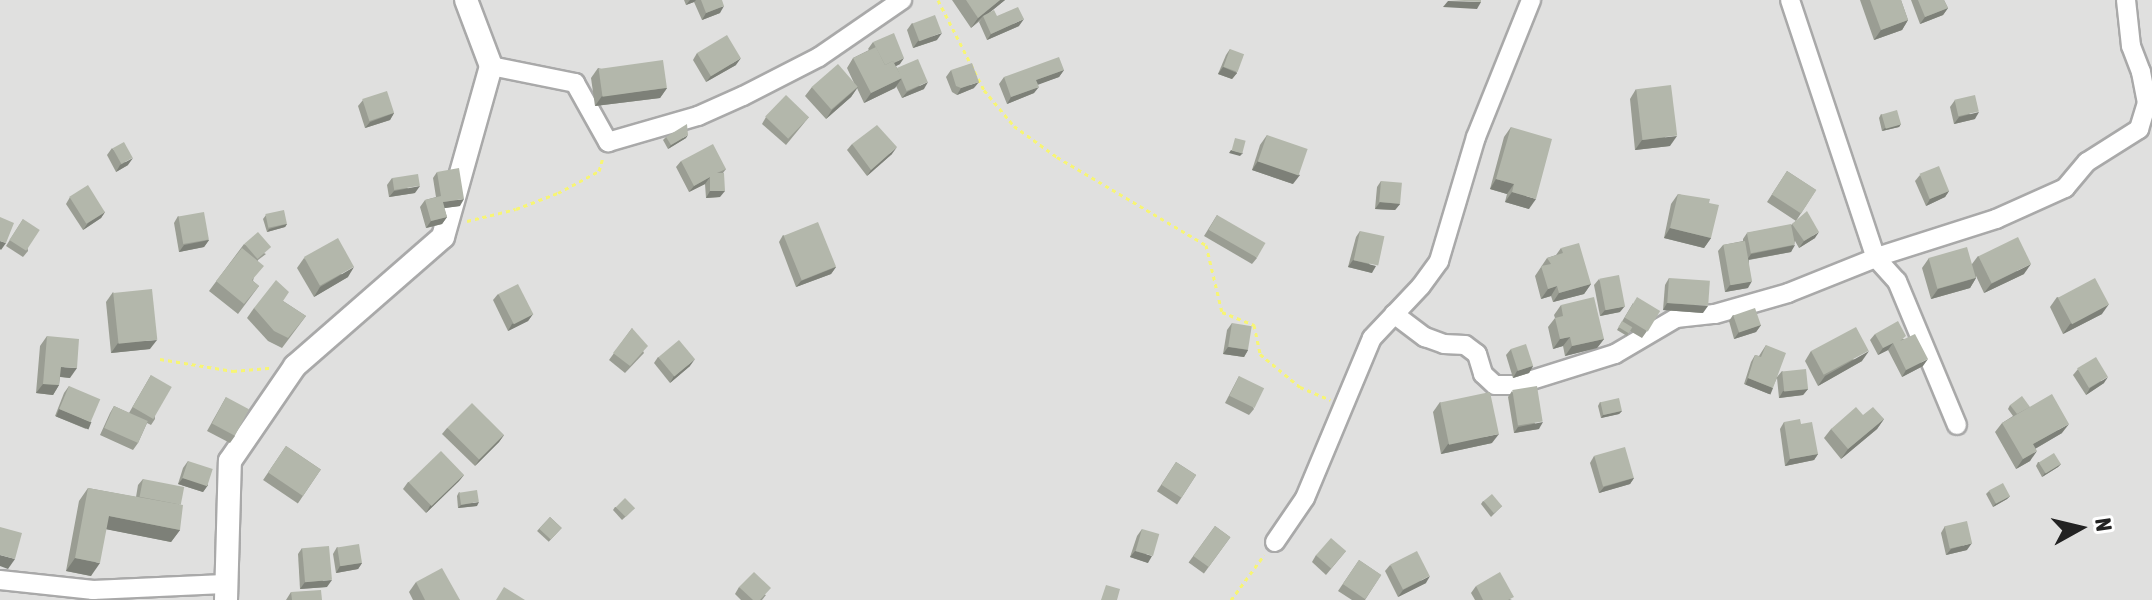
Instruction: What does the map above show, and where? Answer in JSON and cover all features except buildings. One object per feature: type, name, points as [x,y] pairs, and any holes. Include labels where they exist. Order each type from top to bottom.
[{"type":"street","points":[[0,580],[93,590],[225,592],[230,461],[295,366],[443,237],[491,66],[466,0]]},
{"type":"street","points":[[491,66],[575,83],[608,142],[698,116],[743,96],[819,57],[902,0]]},
{"type":"street","points":[[1275,542],[1305,498],[1372,338],[1421,286],[1439,261],[1476,137],[1531,0]]},
{"type":"street","points":[[1790,0],[1876,258],[1897,281],[1957,425]]},
{"type":"street","points":[[1394,314],[1425,337],[1444,344],[1465,345],[1477,354],[1483,374],[1495,385],[1516,385],[1615,354],[1676,318],[1715,314],[1773,297],[1876,258],[1996,219],[2065,188],[2087,162],[2139,129],[2147,103],[2141,72],[2131,46],[2126,0]]},
{"type":"path","points":[[938,0],[984,90],[1014,126],[1057,157],[1206,245],[1222,312],[1254,325],[1260,354],[1300,387],[1343,406]]},
{"type":"path","points":[[446,226],[516,209],[558,193],[599,171],[608,142]]},
{"type":"path","points":[[160,359],[233,371],[295,366]]},
{"type":"path","points":[[1231,600],[1275,542]]},
{"type":"shaded area","points":[[0,0],[2152,0],[2152,600],[0,600]]}]
